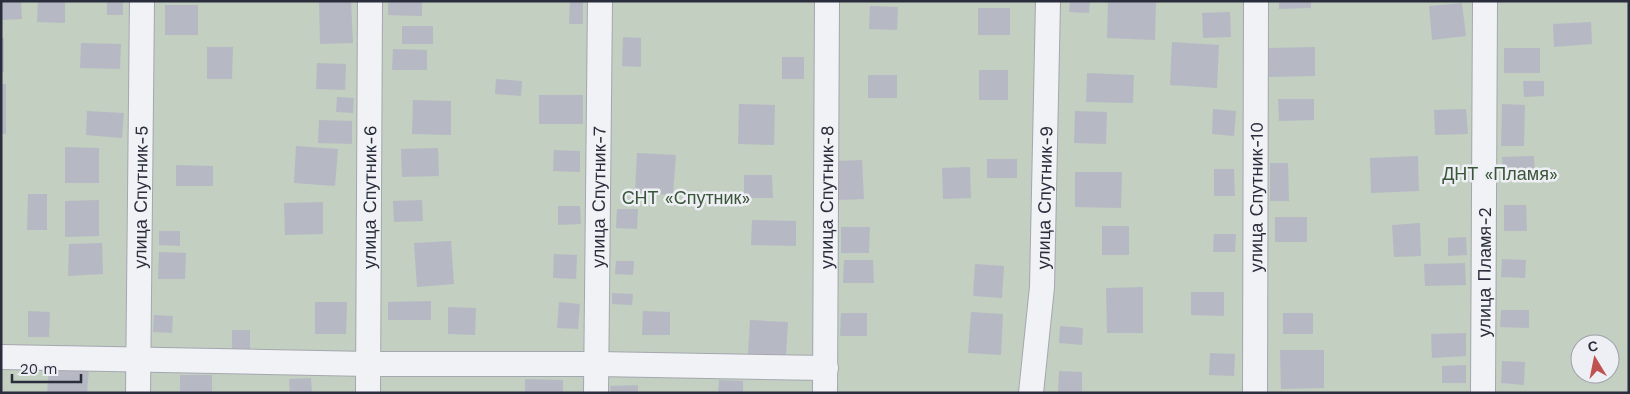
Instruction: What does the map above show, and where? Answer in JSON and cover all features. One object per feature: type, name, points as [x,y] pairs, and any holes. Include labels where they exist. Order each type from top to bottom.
[{"type":"street","name":"улица Спутник-5","points":[[138,393],[142,1]]},
{"type":"street","name":"улица Спутник-6","points":[[368,393],[370,1]]},
{"type":"street","name":"улица Спутник-7","points":[[596,393],[600,1]]},
{"type":"street","name":"улица Спутник-8","points":[[825,393],[827,1]]},
{"type":"street","name":"улица Спутник-9","points":[[1031,393],[1042,287],[1048,1]]},
{"type":"street","name":"улица Спутник-10","points":[[1254,393],[1256,1]]},
{"type":"street","name":"улица Пламя-2","points":[[1483,393],[1485,1]]},
{"type":"street","points":[[1,357],[369,364],[597,364],[826,368]]},
{"type":"green space","name":"СНТ «Спутник»","points":[[1,1],[1629,1],[1629,393],[1,393]]},
{"type":"building","points":[[1,1],[21,1],[22,19],[1,20]]},
{"type":"building","points":[[38,1],[65,1],[65,23],[37,22]]},
{"type":"building","points":[[107,1],[123,1],[123,15],[107,15]]},
{"type":"building","points":[[319,1],[351,1],[353,43],[320,44]]},
{"type":"building","points":[[388,1],[422,1],[422,16],[388,15]]},
{"type":"building","points":[[570,1],[583,1],[583,24],[569,24]]},
{"type":"building","points":[[1070,1],[1090,1],[1089,13],[1069,12]]},
{"type":"building","points":[[1108,1],[1156,1],[1155,40],[1107,38]]},
{"type":"building","points":[[1279,1],[1311,1],[1311,8],[1279,9]]},
{"type":"building","points":[[1462,3],[1466,36],[1432,40],[1429,6]]},
{"type":"building","points":[[165,5],[198,5],[198,35],[165,35]]},
{"type":"building","points":[[870,6],[898,7],[897,30],[869,29]]},
{"type":"building","points":[[978,8],[1010,8],[1010,35],[978,35]]},
{"type":"building","points":[[1230,12],[1231,37],[1203,38],[1202,13]]},
{"type":"building","points":[[1591,22],[1592,44],[1554,47],[1553,24]]},
{"type":"building","points":[[402,26],[433,26],[433,44],[402,44]]},
{"type":"building","points":[[623,37],[641,38],[641,67],[622,66]]},
{"type":"building","points":[[1,38],[4,38],[4,72],[1,72]]},
{"type":"building","points":[[1172,42],[1219,45],[1217,88],[1170,85]]},
{"type":"building","points":[[81,43],[121,44],[120,69],[80,68]]},
{"type":"building","points":[[207,47],[233,47],[232,79],[207,79]]},
{"type":"building","points":[[1315,47],[1315,76],[1269,77],[1268,48]]},
{"type":"building","points":[[1504,48],[1540,48],[1540,73],[1504,73]]},
{"type":"building","points":[[393,49],[427,50],[427,70],[392,70]]},
{"type":"building","points":[[782,57],[804,57],[804,79],[782,79]]},
{"type":"building","points":[[317,63],[346,64],[345,90],[316,89]]},
{"type":"building","points":[[979,70],[1008,70],[1008,100],[979,100]]},
{"type":"building","points":[[1087,73],[1134,75],[1133,103],[1086,102]]},
{"type":"building","points":[[868,75],[897,75],[897,98],[868,98]]},
{"type":"building","points":[[496,79],[522,81],[521,96],[495,94]]},
{"type":"building","points":[[1523,81],[1544,81],[1544,96],[1524,97]]},
{"type":"building","points":[[1,84],[6,84],[6,134],[1,134]]},
{"type":"building","points":[[539,95],[583,95],[583,124],[539,124]]},
{"type":"building","points":[[337,97],[354,98],[353,113],[336,112]]},
{"type":"building","points":[[1278,99],[1314,99],[1314,120],[1279,121]]},
{"type":"building","points":[[413,100],[451,101],[451,135],[412,134]]},
{"type":"building","points":[[739,104],[775,105],[774,145],[738,144]]},
{"type":"building","points":[[1502,104],[1525,105],[1524,146],[1501,146]]},
{"type":"building","points":[[1213,109],[1236,111],[1234,136],[1212,134]]},
{"type":"building","points":[[1466,109],[1468,134],[1435,135],[1434,110]]},
{"type":"building","points":[[87,111],[124,113],[122,138],[86,135]]},
{"type":"building","points":[[1075,111],[1107,112],[1106,144],[1074,143]]},
{"type":"building","points":[[319,120],[352,121],[352,144],[318,143]]},
{"type":"building","points":[[296,146],[338,149],[335,186],[294,183]]},
{"type":"building","points":[[65,147],[99,148],[99,183],[65,183]]},
{"type":"building","points":[[438,148],[439,176],[402,177],[401,149]]},
{"type":"building","points":[[554,150],[580,151],[580,172],[553,171]]},
{"type":"building","points":[[637,153],[676,155],[673,195],[635,193]]},
{"type":"building","points":[[1418,156],[1419,191],[1371,193],[1370,158]]},
{"type":"building","points":[[1534,156],[1535,175],[1503,176],[1502,157]]},
{"type":"building","points":[[987,159],[1017,159],[1017,178],[987,178]]},
{"type":"building","points":[[862,160],[864,199],[838,200],[837,161]]},
{"type":"building","points":[[1270,163],[1288,163],[1289,201],[1270,201]]},
{"type":"building","points":[[176,165],[213,166],[213,186],[176,186]]},
{"type":"building","points":[[970,167],[971,198],[943,199],[942,168]]},
{"type":"building","points":[[1214,169],[1234,169],[1235,196],[1214,196]]},
{"type":"building","points":[[1075,172],[1122,172],[1121,208],[1075,207]]},
{"type":"building","points":[[744,175],[772,175],[773,198],[744,198]]},
{"type":"building","points":[[28,194],[47,194],[47,230],[27,230]]},
{"type":"building","points":[[99,200],[99,236],[65,237],[65,201]]},
{"type":"building","points":[[422,200],[423,221],[394,222],[393,201]]},
{"type":"building","points":[[323,202],[323,234],[285,235],[284,203]]},
{"type":"building","points":[[1504,205],[1526,205],[1527,231],[1504,231]]},
{"type":"building","points":[[558,206],[580,206],[581,224],[558,225]]},
{"type":"building","points":[[617,209],[638,209],[637,229],[616,228]]},
{"type":"building","points":[[1275,217],[1307,217],[1307,242],[1275,242]]},
{"type":"building","points":[[752,220],[796,221],[796,246],[751,245]]},
{"type":"building","points":[[1420,223],[1421,256],[1394,257],[1392,225]]},
{"type":"building","points":[[1102,226],[1129,226],[1129,255],[1102,255]]},
{"type":"building","points":[[841,227],[870,227],[869,253],[841,253]]},
{"type":"building","points":[[159,231],[180,231],[180,246],[159,245]]},
{"type":"building","points":[[1214,234],[1236,234],[1235,252],[1213,252]]},
{"type":"building","points":[[1466,237],[1467,255],[1448,256],[1448,238]]},
{"type":"building","points":[[451,241],[454,284],[417,287],[414,243]]},
{"type":"building","points":[[102,243],[103,274],[68,276],[69,244]]},
{"type":"building","points":[[159,252],[186,253],[185,279],[158,279]]},
{"type":"building","points":[[554,254],[577,255],[576,279],[553,278]]},
{"type":"building","points":[[1502,259],[1526,260],[1525,278],[1501,277]]},
{"type":"building","points":[[844,260],[873,260],[874,283],[843,283]]},
{"type":"building","points":[[616,261],[634,261],[633,275],[615,274]]},
{"type":"building","points":[[1465,263],[1466,285],[1425,286],[1424,264]]},
{"type":"building","points":[[975,264],[1004,266],[1002,298],[973,296]]},
{"type":"building","points":[[1143,287],[1143,333],[1107,333],[1106,288]]},
{"type":"building","points":[[1191,292],[1224,292],[1224,316],[1191,315]]},
{"type":"building","points":[[612,293],[633,294],[632,305],[612,304]]},
{"type":"building","points":[[431,301],[431,320],[388,320],[388,302]]},
{"type":"building","points":[[315,302],[347,302],[346,334],[315,334]]},
{"type":"building","points":[[559,302],[580,304],[578,329],[557,328]]},
{"type":"building","points":[[448,307],[476,308],[475,335],[448,334]]},
{"type":"building","points":[[1501,310],[1529,310],[1529,328],[1500,327]]},
{"type":"building","points":[[28,311],[50,312],[49,337],[28,337]]},
{"type":"building","points":[[643,311],[670,312],[670,335],[642,335]]},
{"type":"building","points":[[971,312],[1003,314],[1001,355],[968,353]]},
{"type":"building","points":[[841,313],[867,313],[867,336],[840,336]]},
{"type":"building","points":[[1283,313],[1313,313],[1313,334],[1283,334]]},
{"type":"building","points":[[154,315],[173,316],[172,333],[153,332]]},
{"type":"building","points":[[750,320],[788,322],[786,356],[748,354]]},
{"type":"building","points":[[1060,326],[1083,328],[1082,345],[1059,343]]},
{"type":"building","points":[[232,330],[250,330],[250,351],[232,351]]},
{"type":"building","points":[[1466,333],[1466,356],[1432,358],[1431,334]]},
{"type":"building","points":[[1280,350],[1324,350],[1324,388],[1281,389]]},
{"type":"building","points":[[1210,353],[1235,354],[1234,376],[1209,375]]},
{"type":"building","points":[[1502,361],[1525,362],[1524,385],[1501,383]]},
{"type":"building","points":[[1466,365],[1466,383],[1442,383],[1442,366]]},
{"type":"building","points":[[49,368],[89,368],[87,393],[47,393]]},
{"type":"building","points":[[1059,371],[1082,372],[1082,393],[1058,393]]},
{"type":"building","points":[[180,375],[212,375],[212,393],[180,393]]},
{"type":"building","points":[[311,378],[312,393],[290,393],[289,379]]},
{"type":"building","points":[[525,379],[563,380],[563,393],[525,393]]},
{"type":"building","points":[[719,380],[743,381],[743,393],[718,393]]},
{"type":"building","points":[[638,385],[638,393],[611,393],[610,386]]},
{"type":"park label","name":"ДНТ «Пламя»","points":[[1500,173]]}]
